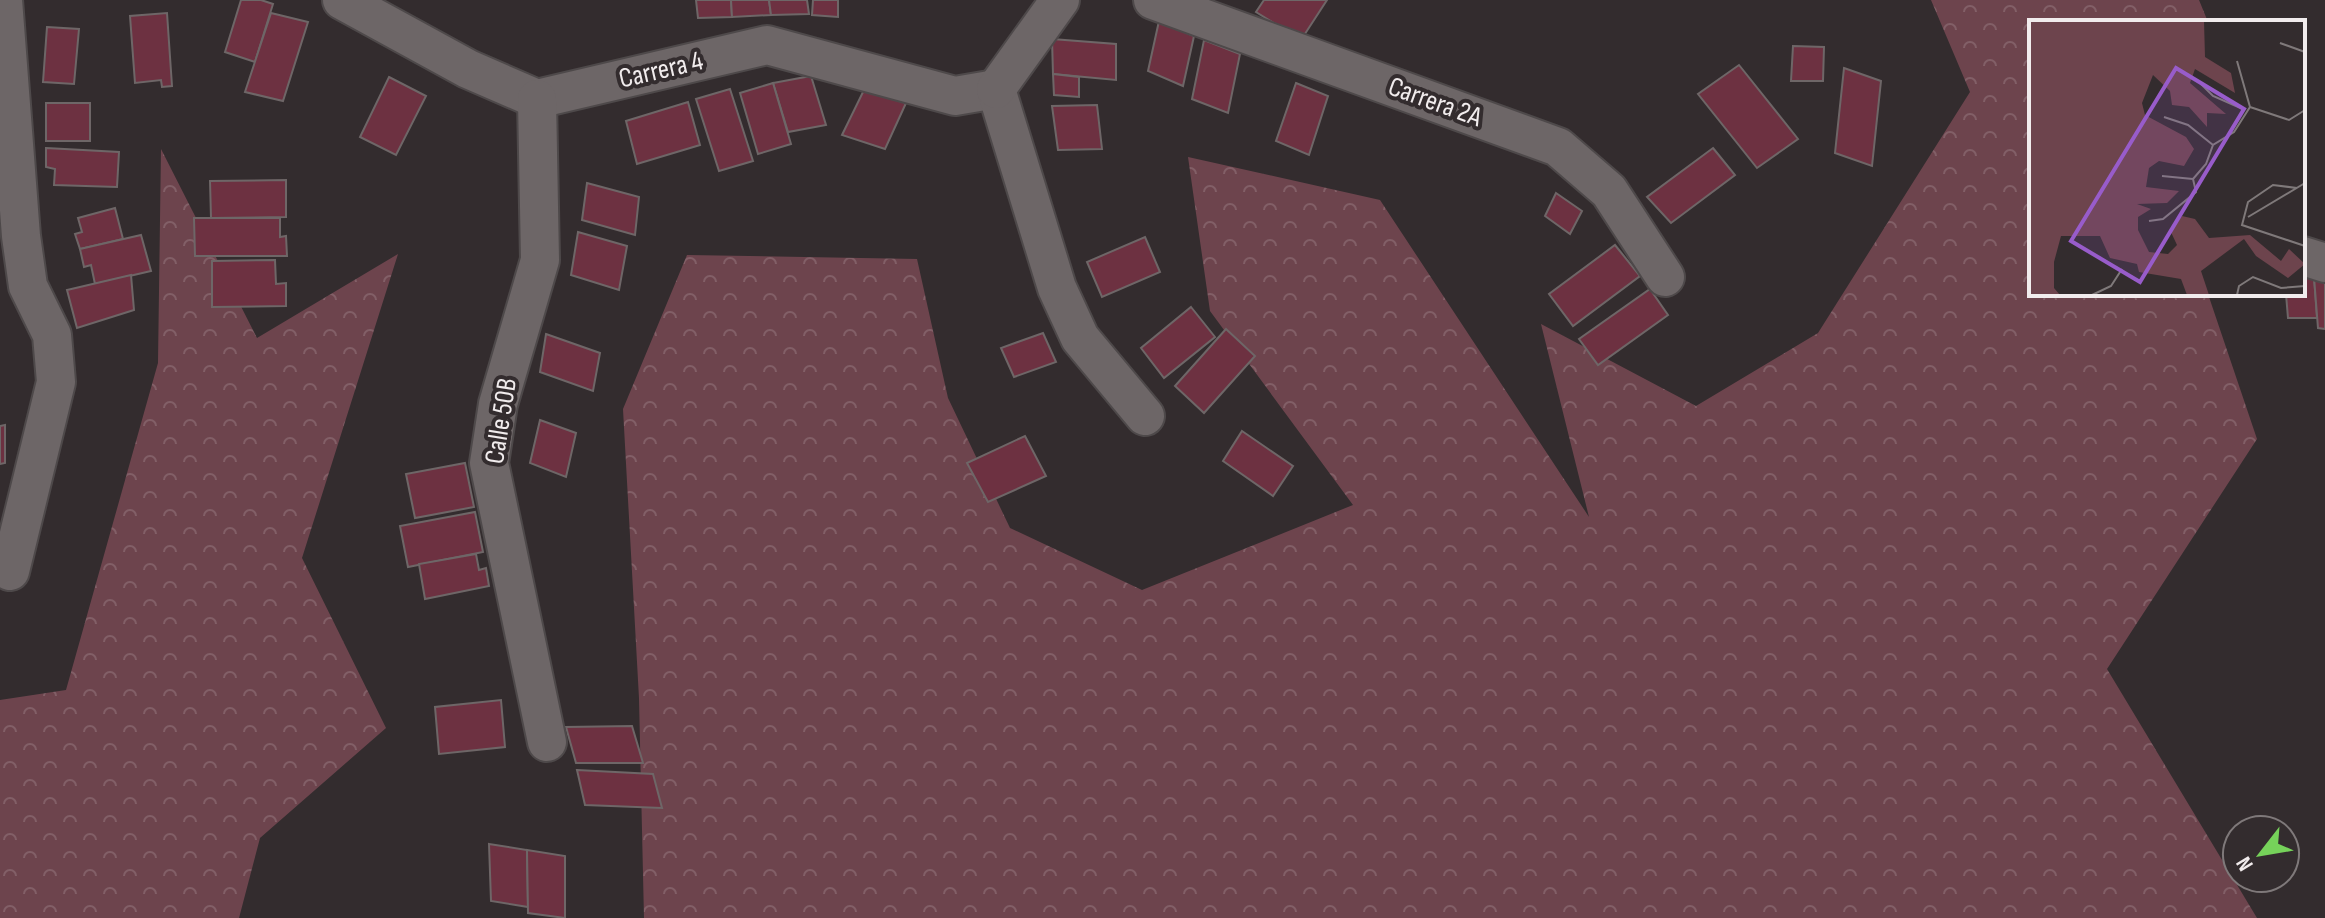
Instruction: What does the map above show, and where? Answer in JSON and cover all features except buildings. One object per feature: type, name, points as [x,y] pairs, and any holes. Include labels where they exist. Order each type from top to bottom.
[{"type":"street","points":[[3,0],[21,236],[28,286],[52,335],[56,382],[10,571]]},
{"type":"street","points":[[342,0],[468,69],[537,99]]},
{"type":"street","points":[[1060,0],[996,89],[1057,288],[1080,338],[1145,416]]},
{"type":"street","name":"Carrera 2A","points":[[1153,0],[1558,147],[1609,191],[1665,277]]},
{"type":"street","name":"Carrera 4","points":[[537,99],[767,45],[955,96],[996,89]]},
{"type":"street","name":"Calle 50B","points":[[537,99],[540,260],[498,404],[489,463],[547,742]]},
{"type":"street","points":[[2305,257],[2325,263]]},
{"type":"green space","points":[[1931,0],[2199,0],[2207,20],[2029,20],[2029,296],[2209,296],[2257,439],[2107,669],[2221,858],[2221,894],[2243,894],[2257,918],[644,918],[639,698],[623,409],[687,255],[917,259],[948,398],[1010,528],[1142,590],[1353,505],[1210,311],[1188,157],[1380,200],[1589,517],[1541,324],[1696,406],[1818,333],[1970,92]]},
{"type":"green space","points":[[161,149],[257,338],[398,254],[302,558],[386,728],[260,838],[239,918],[0,918],[0,700],[66,690],[158,363]]}]
